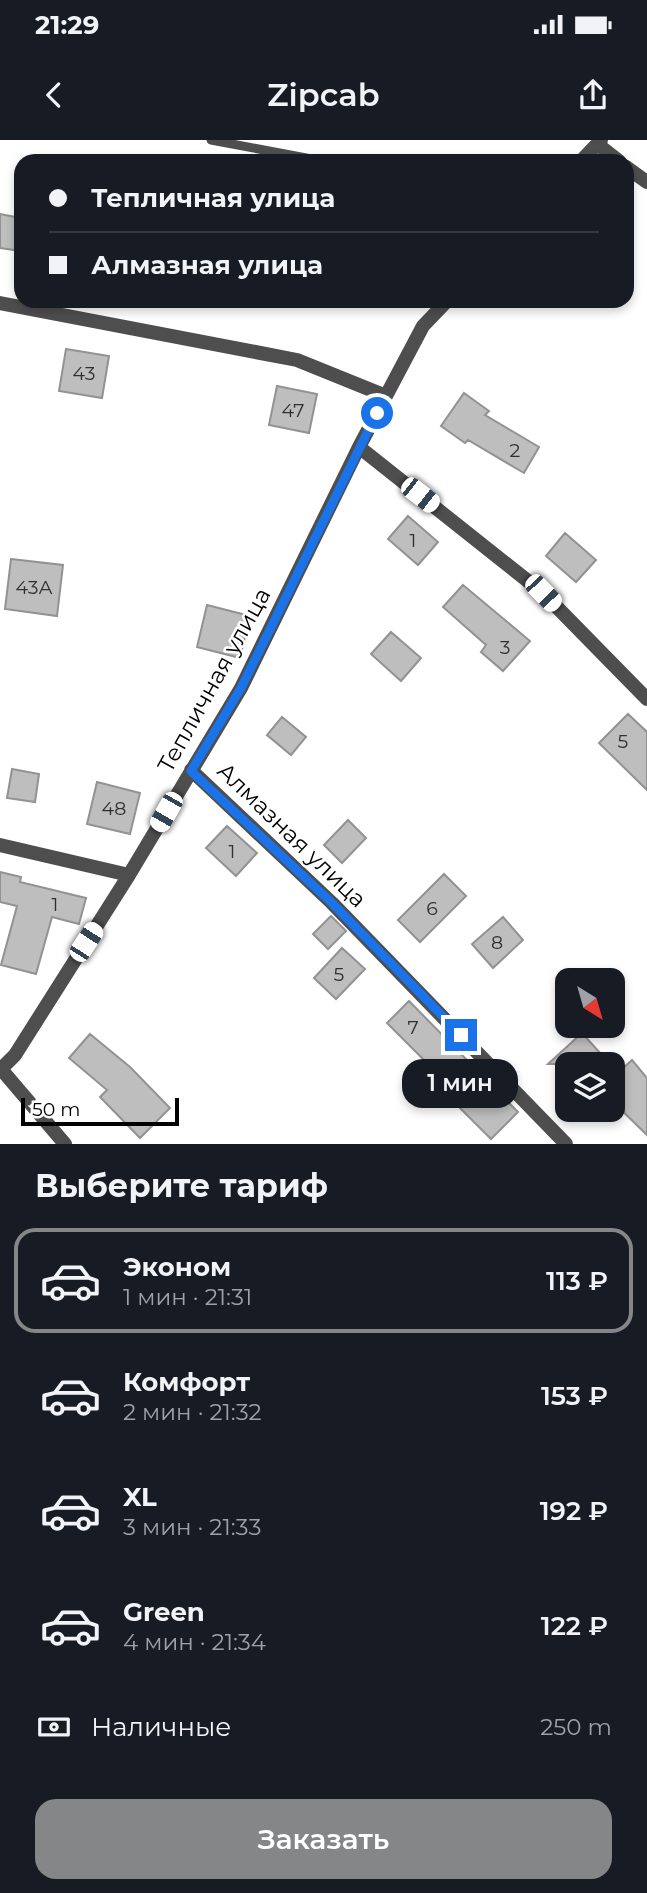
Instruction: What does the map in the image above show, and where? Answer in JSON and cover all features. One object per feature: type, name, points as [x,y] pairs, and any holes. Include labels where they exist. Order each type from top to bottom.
[{"type":"street","points":[[26,308],[297,360],[386,396]]},
{"type":"street","name":"Тепличная улица","points":[[1,1069],[15,1055],[129,875],[241,688],[359,447],[423,326],[440,308]]},
{"type":"street","points":[[359,447],[543,593],[647,699]]},
{"type":"street","name":"Алмазная улица","points":[[191,771],[332,903],[566,1144]]},
{"type":"street","points":[[0,845],[129,875]]},
{"type":"street","points":[[1,1069],[65,1144]]},
{"type":"lane","points":[[211,140],[284,154]]},
{"type":"building","points":[[0,214],[14,217],[14,250],[0,248]]},
{"type":"building","points":[[66,349],[109,356],[102,398],[59,391]]},
{"type":"building","points":[[277,386],[317,394],[309,433],[269,425]]},
{"type":"building","points":[[464,393],[489,411],[485,415],[539,447],[524,473],[468,440],[465,443],[441,426]]},
{"type":"building","points":[[408,516],[438,542],[418,565],[388,539]]},
{"type":"building","points":[[565,533],[596,560],[576,582],[546,556]]},
{"type":"building","points":[[11,559],[63,565],[57,616],[5,609]]},
{"type":"building","points":[[463,585],[530,641],[503,671],[481,652],[486,645],[443,607]]},
{"type":"building","points":[[207,605],[250,616],[240,658],[197,647]]},
{"type":"building","points":[[391,632],[421,658],[401,681],[371,654]]},
{"type":"building","points":[[628,714],[647,732],[647,790],[599,743]]},
{"type":"building","points":[[282,717],[306,737],[291,755],[267,735]]},
{"type":"building","points":[[12,769],[39,774],[35,802],[7,798]]},
{"type":"building","points":[[97,782],[140,793],[130,834],[87,824]]},
{"type":"building","points":[[348,820],[366,838],[342,863],[324,845]]},
{"type":"building","points":[[227,826],[257,853],[236,876],[206,848]]},
{"type":"building","points":[[0,872],[21,877],[20,882],[86,898],[79,924],[52,917],[36,974],[1,965],[17,906],[0,902]]},
{"type":"building","points":[[444,874],[466,896],[420,942],[398,920]]},
{"type":"building","points":[[331,916],[346,931],[328,949],[313,934]]},
{"type":"building","points":[[503,917],[523,940],[493,968],[472,944]]},
{"type":"building","points":[[342,948],[365,969],[336,999],[314,978]]},
{"type":"building","points":[[409,1001],[518,1112],[491,1139],[432,1080],[438,1074],[387,1023]]},
{"type":"building","points":[[90,1034],[130,1067],[170,1108],[140,1138],[100,1097],[107,1090],[69,1058]]},
{"type":"building","points":[[577,1038],[587,1038],[599,1052],[561,1052]]},
{"type":"building","points":[[632,1060],[647,1078],[647,1135],[625,1114],[625,1066]]},
{"type":"route","points":[[377,413],[241,688],[191,771],[332,903],[461,1035]]}]
